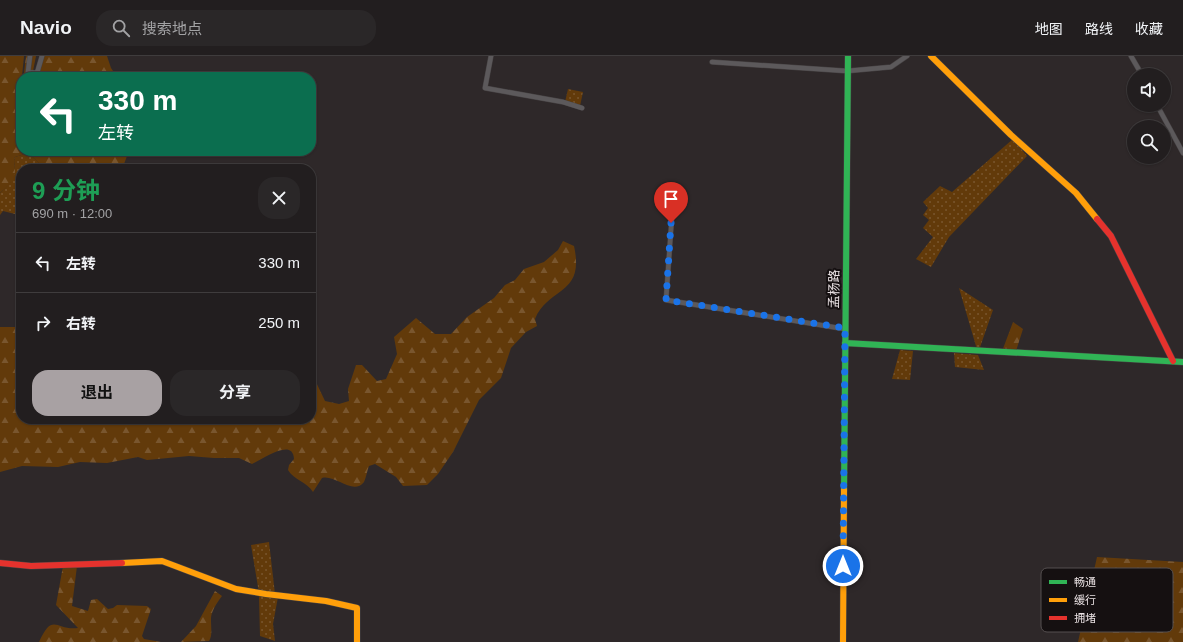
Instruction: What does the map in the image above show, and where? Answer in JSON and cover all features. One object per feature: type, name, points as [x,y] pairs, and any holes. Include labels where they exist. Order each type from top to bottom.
[{"type":"street","points":[[28,72],[30,56]]},
{"type":"street","points":[[37,72],[42,56]]},
{"type":"street","points":[[491,56],[485,88],[562,102],[582,108]]},
{"type":"street","name":"孟杨路","points":[[843,642],[848,56]]},
{"type":"street","points":[[712,62],[847,71],[890,67],[907,56]]},
{"type":"street","points":[[931,56],[1011,135],[1076,193],[1111,236],[1173,361]]},
{"type":"street","points":[[1131,56],[1138,68]]},
{"type":"street","points":[[1161,112],[1183,153]]},
{"type":"street","points":[[672,215],[666,300],[845,328]]},
{"type":"street","points":[[845,343],[1183,362]]},
{"type":"street","points":[[0,563],[31,566],[162,561],[236,589],[335,602],[357,608],[356,642]]},
{"type":"green space","points":[[0,56],[24,56],[22,72],[16,72],[16,156],[18,156],[15,157],[14,177],[0,193]]},
{"type":"green space","points":[[26,56],[36,56],[33,71],[24,72]]},
{"type":"green space","points":[[40,56],[107,56],[114,72],[35,72]]},
{"type":"green space","points":[[568,89],[583,92],[580,106],[565,102]]},
{"type":"green space","points":[[1013,139],[1027,156],[949,237],[931,267],[916,259],[933,237],[923,228],[929,220],[923,215],[928,208],[923,202],[940,186],[952,192]]},
{"type":"green space","points":[[31,156],[40,164],[16,164],[16,212],[15,214],[3,211],[0,215],[0,193],[14,177],[15,157]]},
{"type":"green space","points":[[31,156],[127,156],[124,164],[40,164]]},
{"type":"green space","points":[[563,241],[574,246],[576,262],[575,274],[564,289],[541,308],[535,319],[537,326],[526,332],[511,348],[501,378],[479,400],[453,452],[438,474],[427,485],[403,486],[396,477],[375,464],[369,466],[364,482],[360,486],[349,486],[332,479],[322,478],[313,492],[288,470],[289,465],[294,459],[292,453],[288,450],[276,452],[252,464],[239,458],[189,456],[147,460],[138,457],[107,463],[80,462],[58,467],[22,466],[0,472],[0,327],[16,327],[16,424],[316,424],[316,382],[325,401],[339,404],[349,401],[348,389],[356,365],[362,365],[377,381],[386,379],[397,354],[394,337],[416,318],[435,334],[451,334],[467,317],[494,298],[505,285],[515,280],[524,269],[544,262],[558,250]]},
{"type":"green space","points":[[959,288],[993,310],[978,353]]},
{"type":"green space","points":[[1013,322],[1023,329],[1015,354],[1001,354]]},
{"type":"green space","points":[[900,350],[913,351],[910,380],[892,379]]},
{"type":"green space","points":[[954,353],[978,355],[984,370],[955,367]]},
{"type":"green space","points":[[269,542],[275,594],[259,593],[251,545]]},
{"type":"green space","points":[[1097,557],[1183,562],[1183,642],[1078,642],[1080,632],[1173,632],[1173,568],[1095,568]]},
{"type":"green space","points":[[63,566],[77,566],[72,606],[88,611],[91,600],[97,599],[108,609],[117,605],[147,606],[151,609],[142,636],[144,639],[161,642],[39,642],[48,627],[52,625],[56,624],[65,627],[78,628],[56,605]]},
{"type":"green space","points":[[215,591],[222,596],[212,613],[211,635],[209,641],[181,642],[196,626]]},
{"type":"green space","points":[[259,596],[278,597],[273,624],[275,641],[260,636]]},
{"type":"traffic: fast","points":[[844,490],[848,56]]},
{"type":"traffic: fast","points":[[845,343],[1183,362]]},
{"type":"traffic: slow","points":[[931,56],[1011,135],[1076,193],[1097,219]]},
{"type":"traffic: slow","points":[[843,642],[844,490]]},
{"type":"traffic: slow","points":[[122,563],[162,561],[236,589],[326,601],[357,608],[357,642]]},
{"type":"traffic: jam","points":[[1097,219],[1111,236],[1173,361]]},
{"type":"traffic: jam","points":[[0,563],[31,566],[122,563]]},
{"type":"route","points":[[671,223],[665,288],[665,299],[669,302],[845,328],[843,566]]}]
